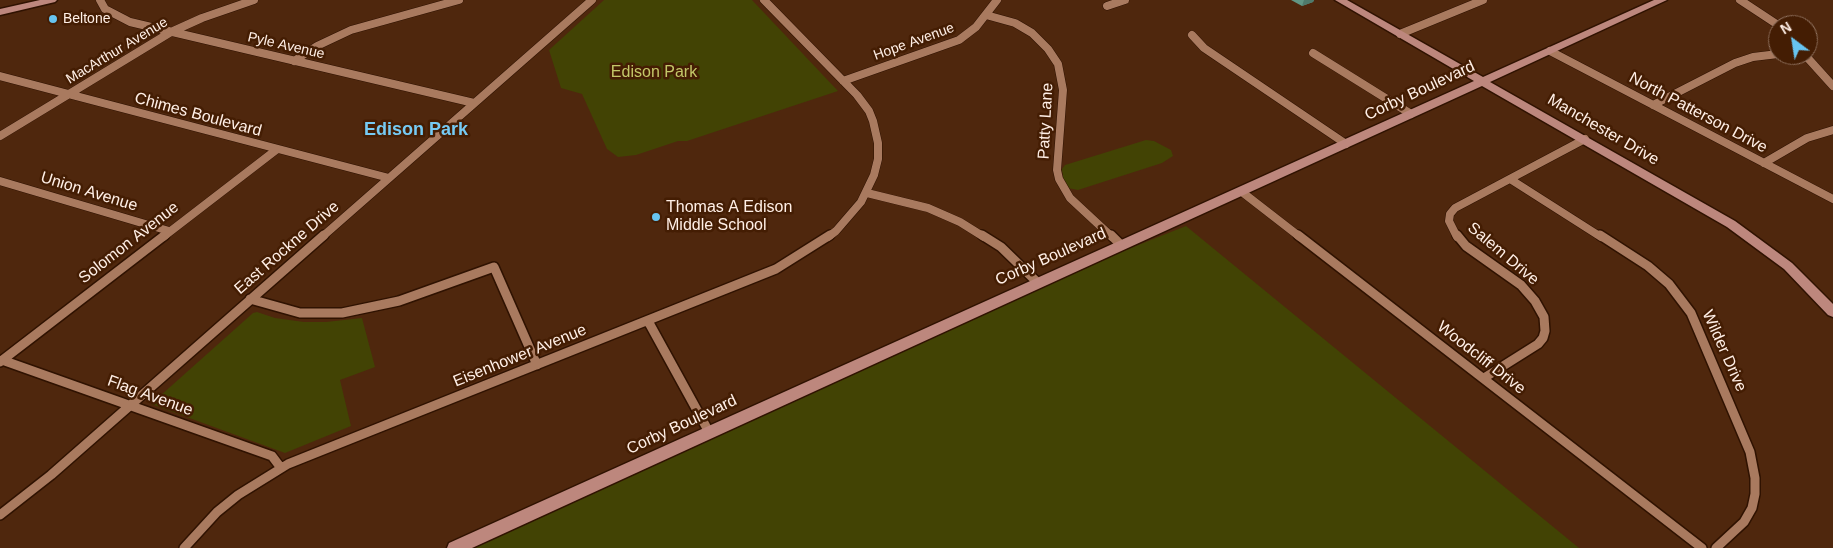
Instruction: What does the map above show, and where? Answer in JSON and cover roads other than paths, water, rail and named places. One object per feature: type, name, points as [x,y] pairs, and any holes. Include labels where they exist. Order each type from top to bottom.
[{"type":"street","points":[[0,12],[52,0]]},
{"type":"street","name":"Pyle Avenue","points":[[100,0],[106,9],[130,22],[474,103]]},
{"type":"street","name":"MacArthur Avenue","points":[[0,136],[171,32],[202,18],[254,0]]},
{"type":"street","points":[[294,61],[322,43],[356,28],[459,0]]},
{"type":"street","name":"East Rockne Drive","points":[[0,515],[51,475],[592,0]]},
{"type":"street","name":"Eisenhower Avenue","points":[[184,548],[193,536],[224,506],[238,495],[282,468],[648,321],[794,260],[836,231],[850,217],[867,193],[878,159],[877,132],[869,111],[843,81],[764,0]]},
{"type":"street","name":"Hope Avenue","points":[[843,81],[953,43],[970,33],[997,0]]},
{"type":"street","points":[[1107,6],[1125,0]]},
{"type":"street","name":"Manchester Drive","points":[[1340,0],[1706,208],[1752,238],[1805,282],[1833,312]]},
{"type":"street","points":[[1400,34],[1483,0]]},
{"type":"street","name":"Corby Boulevard","points":[[455,548],[1037,282],[1242,192],[1662,0]]},
{"type":"street","points":[[1740,0],[1768,19]]},
{"type":"street","name":"Patty Lane","points":[[986,15],[1015,23],[1032,33],[1048,49],[1058,64],[1063,90],[1057,170],[1059,178],[1070,198],[1120,245]]},
{"type":"street","points":[[1192,35],[1204,48],[1346,144]]},
{"type":"street","name":"North Patterson Drive","points":[[1550,51],[1833,199]]},
{"type":"street","points":[[1313,53],[1411,114]]},
{"type":"street","points":[[1653,105],[1735,63],[1753,57],[1768,55]]},
{"type":"street","points":[[1814,65],[1833,86]]},
{"type":"street","name":"Chimes Boulevard","points":[[0,76],[276,150],[389,178]]},
{"type":"street","points":[[1764,163],[1807,138],[1833,130]]},
{"type":"street","name":"Salem Drive","points":[[1484,378],[1538,344],[1544,331],[1544,317],[1541,309],[1528,292],[1514,279],[1466,246],[1451,229],[1450,214],[1455,208],[1585,139]]},
{"type":"street","name":"Solomon Avenue","points":[[1,361],[276,150]]},
{"type":"street","name":"Wilder Drive","points":[[1510,179],[1648,266],[1669,284],[1692,313],[1736,416],[1754,468],[1755,494],[1752,508],[1744,522],[1716,548]]},
{"type":"street","name":"Union Avenue","points":[[0,181],[169,231]]},
{"type":"street","name":"Woodcliff Drive","points":[[1242,192],[1702,548]]},
{"type":"street","points":[[867,193],[928,208],[960,222],[1001,247],[1037,282]]},
{"type":"street","points":[[250,300],[300,313],[342,313],[399,301],[494,267],[537,365]]},
{"type":"street","points":[[648,321],[709,432]]},
{"type":"street","name":"Flag Avenue","points":[[1,361],[272,456],[282,468]]},
{"type":"place","name":"Beltone","points":[[53,19]]},
{"type":"place","name":"Thomas A Edison Middle School","points":[[656,217]]},
{"type":"district","name":"Edison Park","points":[[416,130]]}]
